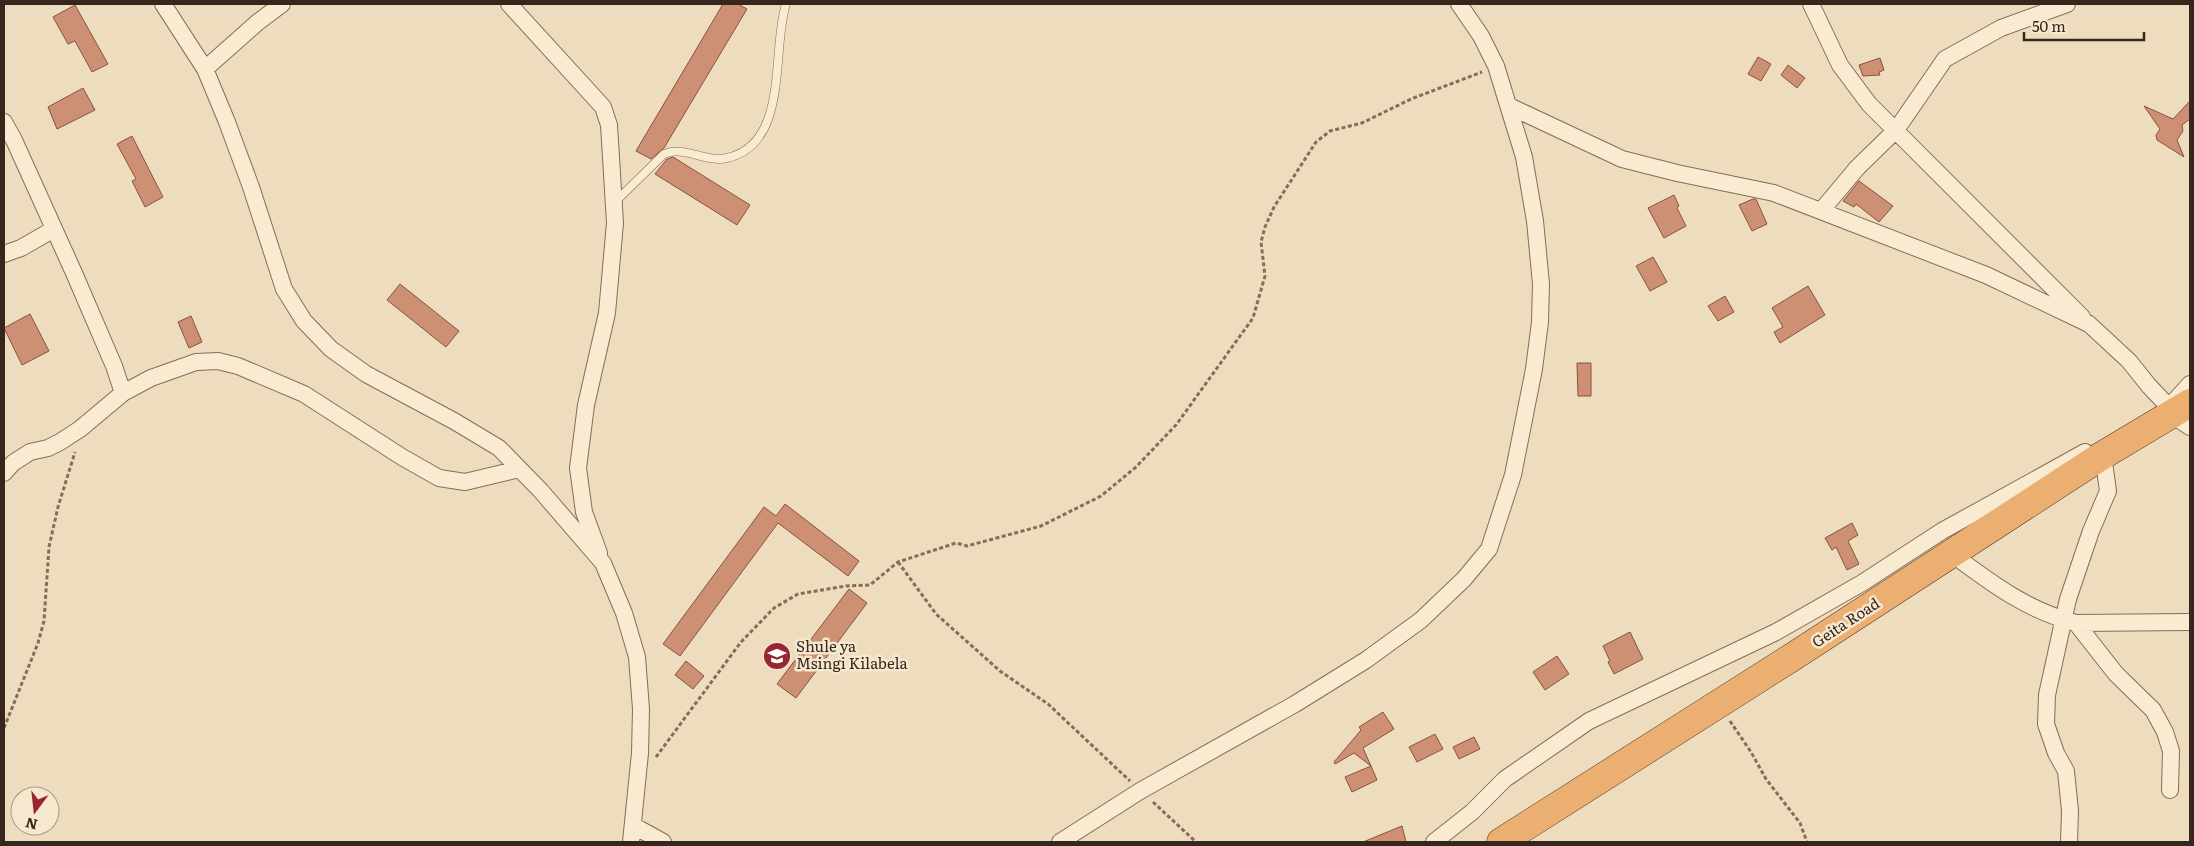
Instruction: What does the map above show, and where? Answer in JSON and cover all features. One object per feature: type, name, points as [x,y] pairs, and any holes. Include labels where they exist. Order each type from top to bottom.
[{"type":"highway","name":"Geita Road","points":[[1501,842],[1719,704],[2104,455],[2180,413]]},
{"type":"street","points":[[163,4],[205,69],[251,186],[284,289],[304,321],[331,349],[366,374],[454,421],[499,448],[603,563]]},
{"type":"street","points":[[205,69],[258,22],[282,4]]},
{"type":"street","points":[[509,4],[603,107],[609,125],[615,223],[607,313],[586,405],[578,468],[584,512],[624,613],[637,657],[640,753],[631,842]]},
{"type":"street","points":[[1060,842],[1140,791],[1295,704],[1366,660],[1421,620],[1464,579],[1489,549],[1513,475],[1534,370],[1540,322],[1540,284],[1536,221],[1524,158],[1509,106],[1496,66],[1481,36],[1458,4]]},
{"type":"street","points":[[1811,4],[1840,65],[1869,104],[2089,324],[2129,361],[2148,386],[2180,413]]},
{"type":"street","points":[[1821,211],[1857,168],[1896,130],[1945,59],[2001,28],[2067,4]]},
{"type":"street","points":[[1509,106],[1622,160],[1774,193],[1986,275],[2089,324]]},
{"type":"street","points":[[4,124],[14,140],[54,230],[114,366],[123,393]]},
{"type":"street","points":[[4,254],[21,248],[54,230]]},
{"type":"street","points":[[4,473],[30,452],[48,448],[80,429],[123,393],[151,378],[196,362],[218,361],[238,366],[304,394],[402,458],[439,478],[465,482],[519,469]]},
{"type":"street","points":[[1434,842],[1472,812],[1505,778],[1589,721],[1776,632],[1862,583],[1942,531],[2180,413],[2190,384]]},
{"type":"street","points":[[2069,842],[2070,811],[2066,771],[2056,753],[2046,724],[2047,695],[2069,621],[2091,531],[2108,491],[2104,455]]},
{"type":"street","points":[[1952,554],[2009,596],[2041,612],[2069,621],[2190,622]]},
{"type":"street","points":[[2069,621],[2116,674],[2153,710],[2165,732],[2171,751],[2170,790]]},
{"type":"street","points":[[634,826],[663,842]]},
{"type":"lane","points":[[614,203],[664,154],[671,150],[713,160],[742,154],[752,146],[764,130],[772,108],[786,4]]},
{"type":"path","points":[[636,784],[741,642],[774,608],[798,594],[846,586],[870,585],[898,562],[956,543],[968,546],[1041,526],[1101,496],[1136,467],[1176,425],[1254,318],[1265,276],[1261,242],[1265,227],[1274,207],[1316,142],[1330,131],[1362,123],[1411,99],[1496,66]]},
{"type":"path","points":[[4,728],[38,643],[44,621],[49,547],[58,507],[78,443],[80,429]]},
{"type":"path","points":[[898,562],[936,614],[1000,671],[1048,704],[1196,842]]},
{"type":"path","points":[[1719,704],[1751,752],[1766,780],[1800,823],[1807,842]]},
{"type":"building","points":[[723,4],[738,4],[747,9],[664,148],[651,159],[636,151]]},
{"type":"building","points":[[75,5],[108,64],[92,72],[75,41],[68,44],[53,17]]},
{"type":"building","points":[[1758,57],[1771,64],[1761,81],[1748,74]]},
{"type":"building","points":[[1880,58],[1884,70],[1879,72],[1880,75],[1863,76],[1859,65]]},
{"type":"building","points":[[1788,65],[1805,78],[1797,88],[1781,75]]},
{"type":"building","points":[[83,88],[95,110],[57,129],[48,107]]},
{"type":"building","points":[[2190,101],[2190,119],[2182,125],[2183,131],[2177,140],[2184,157],[2157,140],[2156,135],[2160,129],[2144,106],[2173,119]]},
{"type":"building","points":[[132,136],[163,197],[145,207],[132,181],[136,179],[117,144]]},
{"type":"building","points":[[673,157],[750,205],[737,225],[655,174],[667,159]]},
{"type":"building","points":[[1859,181],[1893,206],[1879,222],[1856,204],[1854,207],[1843,201]]},
{"type":"building","points":[[1674,195],[1679,206],[1677,208],[1686,226],[1664,238],[1648,208]]},
{"type":"building","points":[[1756,199],[1767,224],[1752,231],[1739,205]]},
{"type":"building","points":[[1653,257],[1667,282],[1650,291],[1636,266]]},
{"type":"building","points":[[400,284],[459,331],[446,347],[387,300]]},
{"type":"building","points":[[1808,286],[1825,315],[1780,343],[1774,332],[1783,327],[1772,308]]},
{"type":"building","points":[[1725,296],[1734,312],[1718,321],[1708,306]]},
{"type":"building","points":[[30,314],[49,351],[22,365],[4,328]]},
{"type":"building","points":[[191,316],[202,342],[189,348],[178,322]]},
{"type":"building","points":[[1577,363],[1591,363],[1591,396],[1578,396]]},
{"type":"building","points":[[785,504],[859,561],[848,576],[778,523],[680,656],[663,644],[764,507],[776,516]]},
{"type":"building","points":[[1852,523],[1858,535],[1848,541],[1859,564],[1847,570],[1836,547],[1832,550],[1825,538]]},
{"type":"building","points":[[849,589],[867,603],[796,698],[777,684]]},
{"type":"building","points":[[1630,632],[1643,659],[1614,674],[1603,646]]},
{"type":"building","points":[[1557,656],[1569,674],[1545,690],[1533,672]]},
{"type":"building","points":[[686,661],[704,676],[693,689],[675,675]]},
{"type":"building","points":[[1383,712],[1394,729],[1363,748],[1371,766],[1354,753],[1335,764],[1334,762],[1361,730],[1359,727]]},
{"type":"building","points":[[1435,734],[1443,749],[1417,762],[1409,747]]},
{"type":"building","points":[[1474,737],[1480,749],[1459,759],[1453,747]]},
{"type":"building","points":[[1371,766],[1377,780],[1352,792],[1345,777]]},
{"type":"building","points":[[1402,826],[1406,842],[1363,842]]},
{"type":"place","name":"Shule ya Msingi Kilabela","points":[[777,656]]}]
